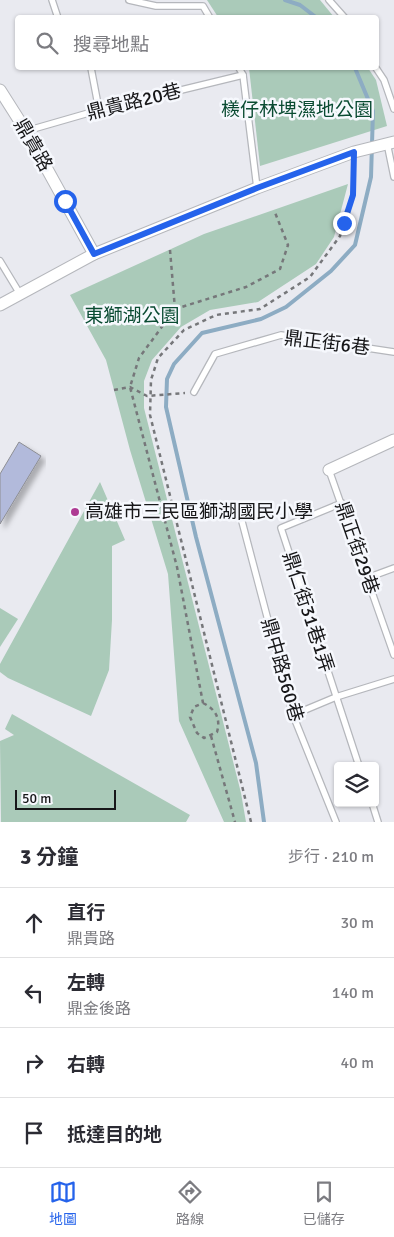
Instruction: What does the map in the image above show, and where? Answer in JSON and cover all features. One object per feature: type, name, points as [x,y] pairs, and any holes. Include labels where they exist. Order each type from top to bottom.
[{"type":"street","name":"鼎貴路","points":[[1,95],[26,131],[94,254]]},
{"type":"street","points":[[0,305],[94,254],[257,188],[354,152],[390,143]]},
{"type":"street","points":[[329,470],[394,440]]},
{"type":"lane","points":[[52,0],[57,15]]},
{"type":"lane","points":[[129,0],[156,6],[203,6],[208,15]]},
{"type":"lane","points":[[329,0],[342,15]]},
{"type":"lane","points":[[92,70],[99,110]]},
{"type":"lane","points":[[240,70],[243,75],[257,188]]},
{"type":"lane","points":[[377,70],[384,80],[394,109]]},
{"type":"lane","name":"鼎貴路20巷","points":[[26,131],[99,110],[243,75]]},
{"type":"lane","points":[[390,143],[394,178]]},
{"type":"lane","points":[[0,261],[20,294]]},
{"type":"lane","name":"鼎正街6巷","points":[[194,392],[215,354],[281,335],[394,352]]},
{"type":"lane","name":"鼎正街29巷","points":[[329,470],[394,655]]},
{"type":"lane","name":"鼎仁街31巷1弄","points":[[342,503],[280,528],[358,762]]},
{"type":"lane","name":"鼎中路560巷","points":[[240,514],[293,715],[336,822]]},
{"type":"lane","points":[[367,578],[394,568]]},
{"type":"lane","points":[[293,715],[336,696],[394,679]]},
{"type":"lane","points":[[373,807],[378,822]]},
{"type":"path","points":[[252,822],[150,415],[150,380],[158,358],[184,330],[216,315],[260,309],[310,277],[340,236],[353,195],[354,152]]},
{"type":"path","points":[[202,703],[194,708],[190,717],[197,733],[204,738],[217,732],[218,719],[216,713],[202,703],[177,568],[130,387],[140,358],[175,309],[246,288],[280,269],[288,245],[274,210]]},
{"type":"path","points":[[170,250],[175,309]]},
{"type":"path","points":[[114,390],[130,387],[150,395],[179,393]]},
{"type":"path","points":[[210,736],[235,822]]},
{"type":"green space","points":[[207,0],[320,0],[332,15],[217,15]]},
{"type":"green space","name":"檨仔林埤濕地公園","points":[[249,70],[369,70],[376,80],[387,126],[260,166]]},
{"type":"green space","name":"東獅湖公園","points":[[348,184],[334,237],[316,264],[258,302],[210,310],[181,327],[152,360],[144,381],[144,408],[241,793],[246,822],[224,822],[179,721],[168,574],[130,450],[106,360],[70,295],[204,234]]},
{"type":"green space","points":[[100,482],[125,540],[112,546],[112,620],[109,670],[91,716],[8,678],[0,672],[0,664]]},
{"type":"green space","points":[[0,608],[18,619],[0,647]]},
{"type":"green space","points":[[12,714],[190,815],[186,822],[1,822],[0,741],[14,735],[5,729]]},
{"type":"building","points":[[19,442],[41,456],[0,524],[0,474]]},
{"type":"waterway","points":[[285,0],[300,5],[313,15]]},
{"type":"waterway","points":[[264,822],[256,763],[196,537],[166,407],[167,379],[174,364],[202,333],[261,319],[286,307],[331,271],[355,245],[371,177],[373,111],[356,70]]},
{"type":"place","name":"高雄市三民區獅湖國民小學","points":[[75,512]]},
{"type":"route","points":[[65,201],[94,254],[257,188],[354,152],[353,195],[344,223]]}]
